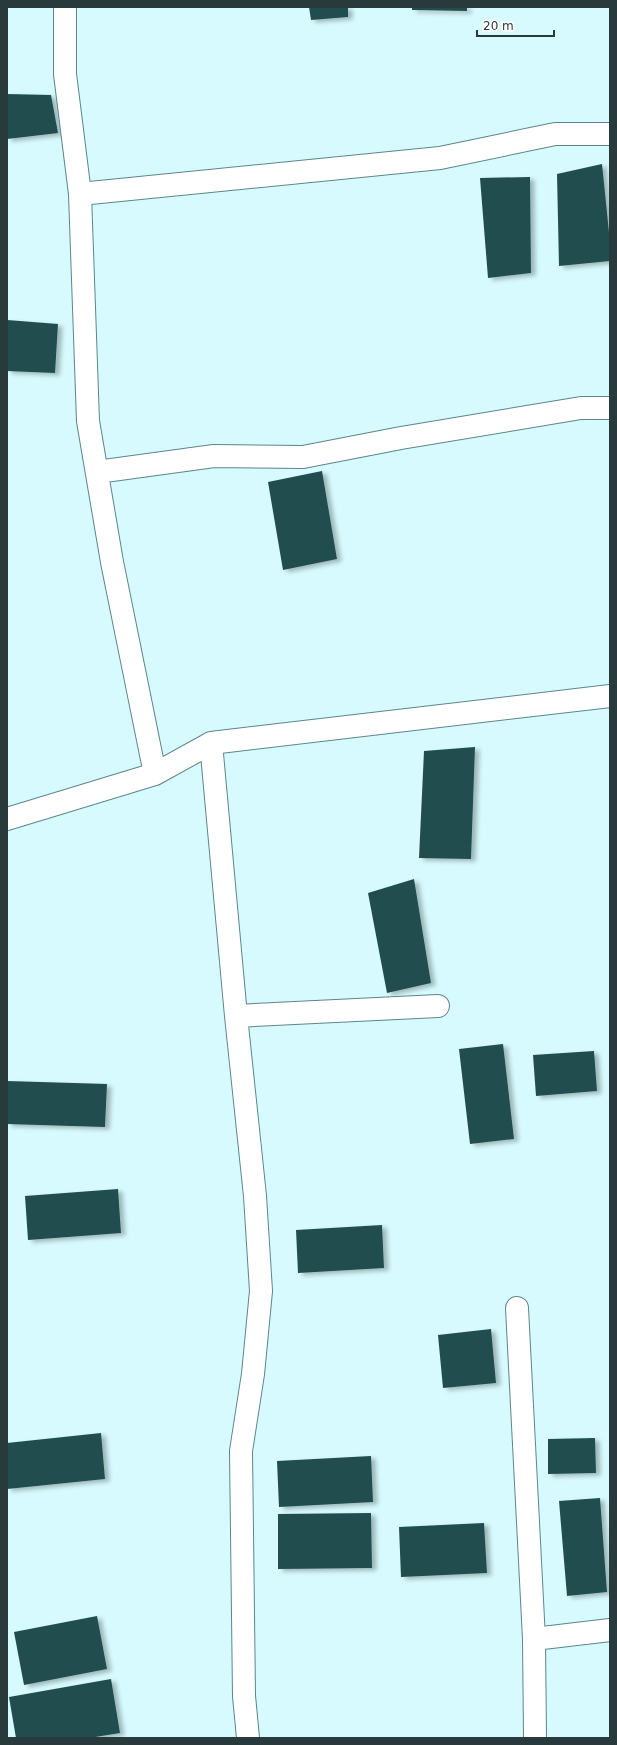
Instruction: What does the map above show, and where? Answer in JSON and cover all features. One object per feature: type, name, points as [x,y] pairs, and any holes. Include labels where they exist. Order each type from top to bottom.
[{"type":"street","points":[[65,7],[65,74],[80,194],[88,421],[112,562],[155,774]]},
{"type":"street","points":[[80,194],[440,158],[555,134],[610,134]]},
{"type":"street","points":[[97,472],[214,456],[303,457],[401,438],[581,408],[610,408]]},
{"type":"street","points":[[7,819],[155,774],[211,743],[610,696]]},
{"type":"street","points":[[211,743],[236,1016],[255,1196],[261,1291],[253,1374],[241,1451],[244,1696],[248,1738]]},
{"type":"street","points":[[236,1016],[438,1006]]},
{"type":"street","points":[[517,1308],[534,1639],[535,1738]]},
{"type":"street","points":[[534,1639],[610,1630]]},
{"type":"building","points":[[309,7],[348,7],[348,17],[311,20]]},
{"type":"building","points":[[412,7],[467,7],[467,11],[412,10]]},
{"type":"building","points":[[7,94],[51,95],[58,133],[7,139]]},
{"type":"building","points":[[602,164],[610,242],[610,261],[559,266],[557,174]]},
{"type":"building","points":[[530,177],[531,273],[488,278],[480,178]]},
{"type":"building","points":[[7,320],[58,324],[55,373],[7,371]]},
{"type":"building","points":[[322,471],[337,559],[283,570],[268,482]]},
{"type":"building","points":[[475,747],[471,859],[419,858],[424,751]]},
{"type":"building","points":[[414,879],[431,983],[387,993],[368,893]]},
{"type":"building","points":[[503,1044],[514,1139],[470,1144],[459,1049]]},
{"type":"building","points":[[594,1051],[597,1091],[536,1096],[533,1055]]},
{"type":"building","points":[[7,1081],[107,1084],[105,1127],[7,1124]]},
{"type":"building","points":[[118,1189],[121,1233],[28,1240],[25,1196]]},
{"type":"building","points":[[382,1225],[384,1268],[298,1273],[296,1230]]},
{"type":"building","points":[[491,1329],[496,1383],[443,1388],[438,1335]]},
{"type":"building","points":[[101,1433],[105,1479],[7,1489],[7,1443]]},
{"type":"building","points":[[595,1438],[596,1473],[548,1474],[548,1439]]},
{"type":"building","points":[[371,1456],[373,1502],[279,1507],[277,1461]]},
{"type":"building","points":[[600,1498],[607,1592],[567,1596],[559,1501]]},
{"type":"building","points":[[371,1513],[372,1568],[278,1569],[278,1514]]},
{"type":"building","points":[[484,1523],[487,1573],[401,1577],[399,1527]]},
{"type":"building","points":[[97,1616],[107,1669],[24,1685],[14,1632]]},
{"type":"building","points":[[111,1679],[120,1733],[89,1738],[16,1738],[9,1697]]}]
